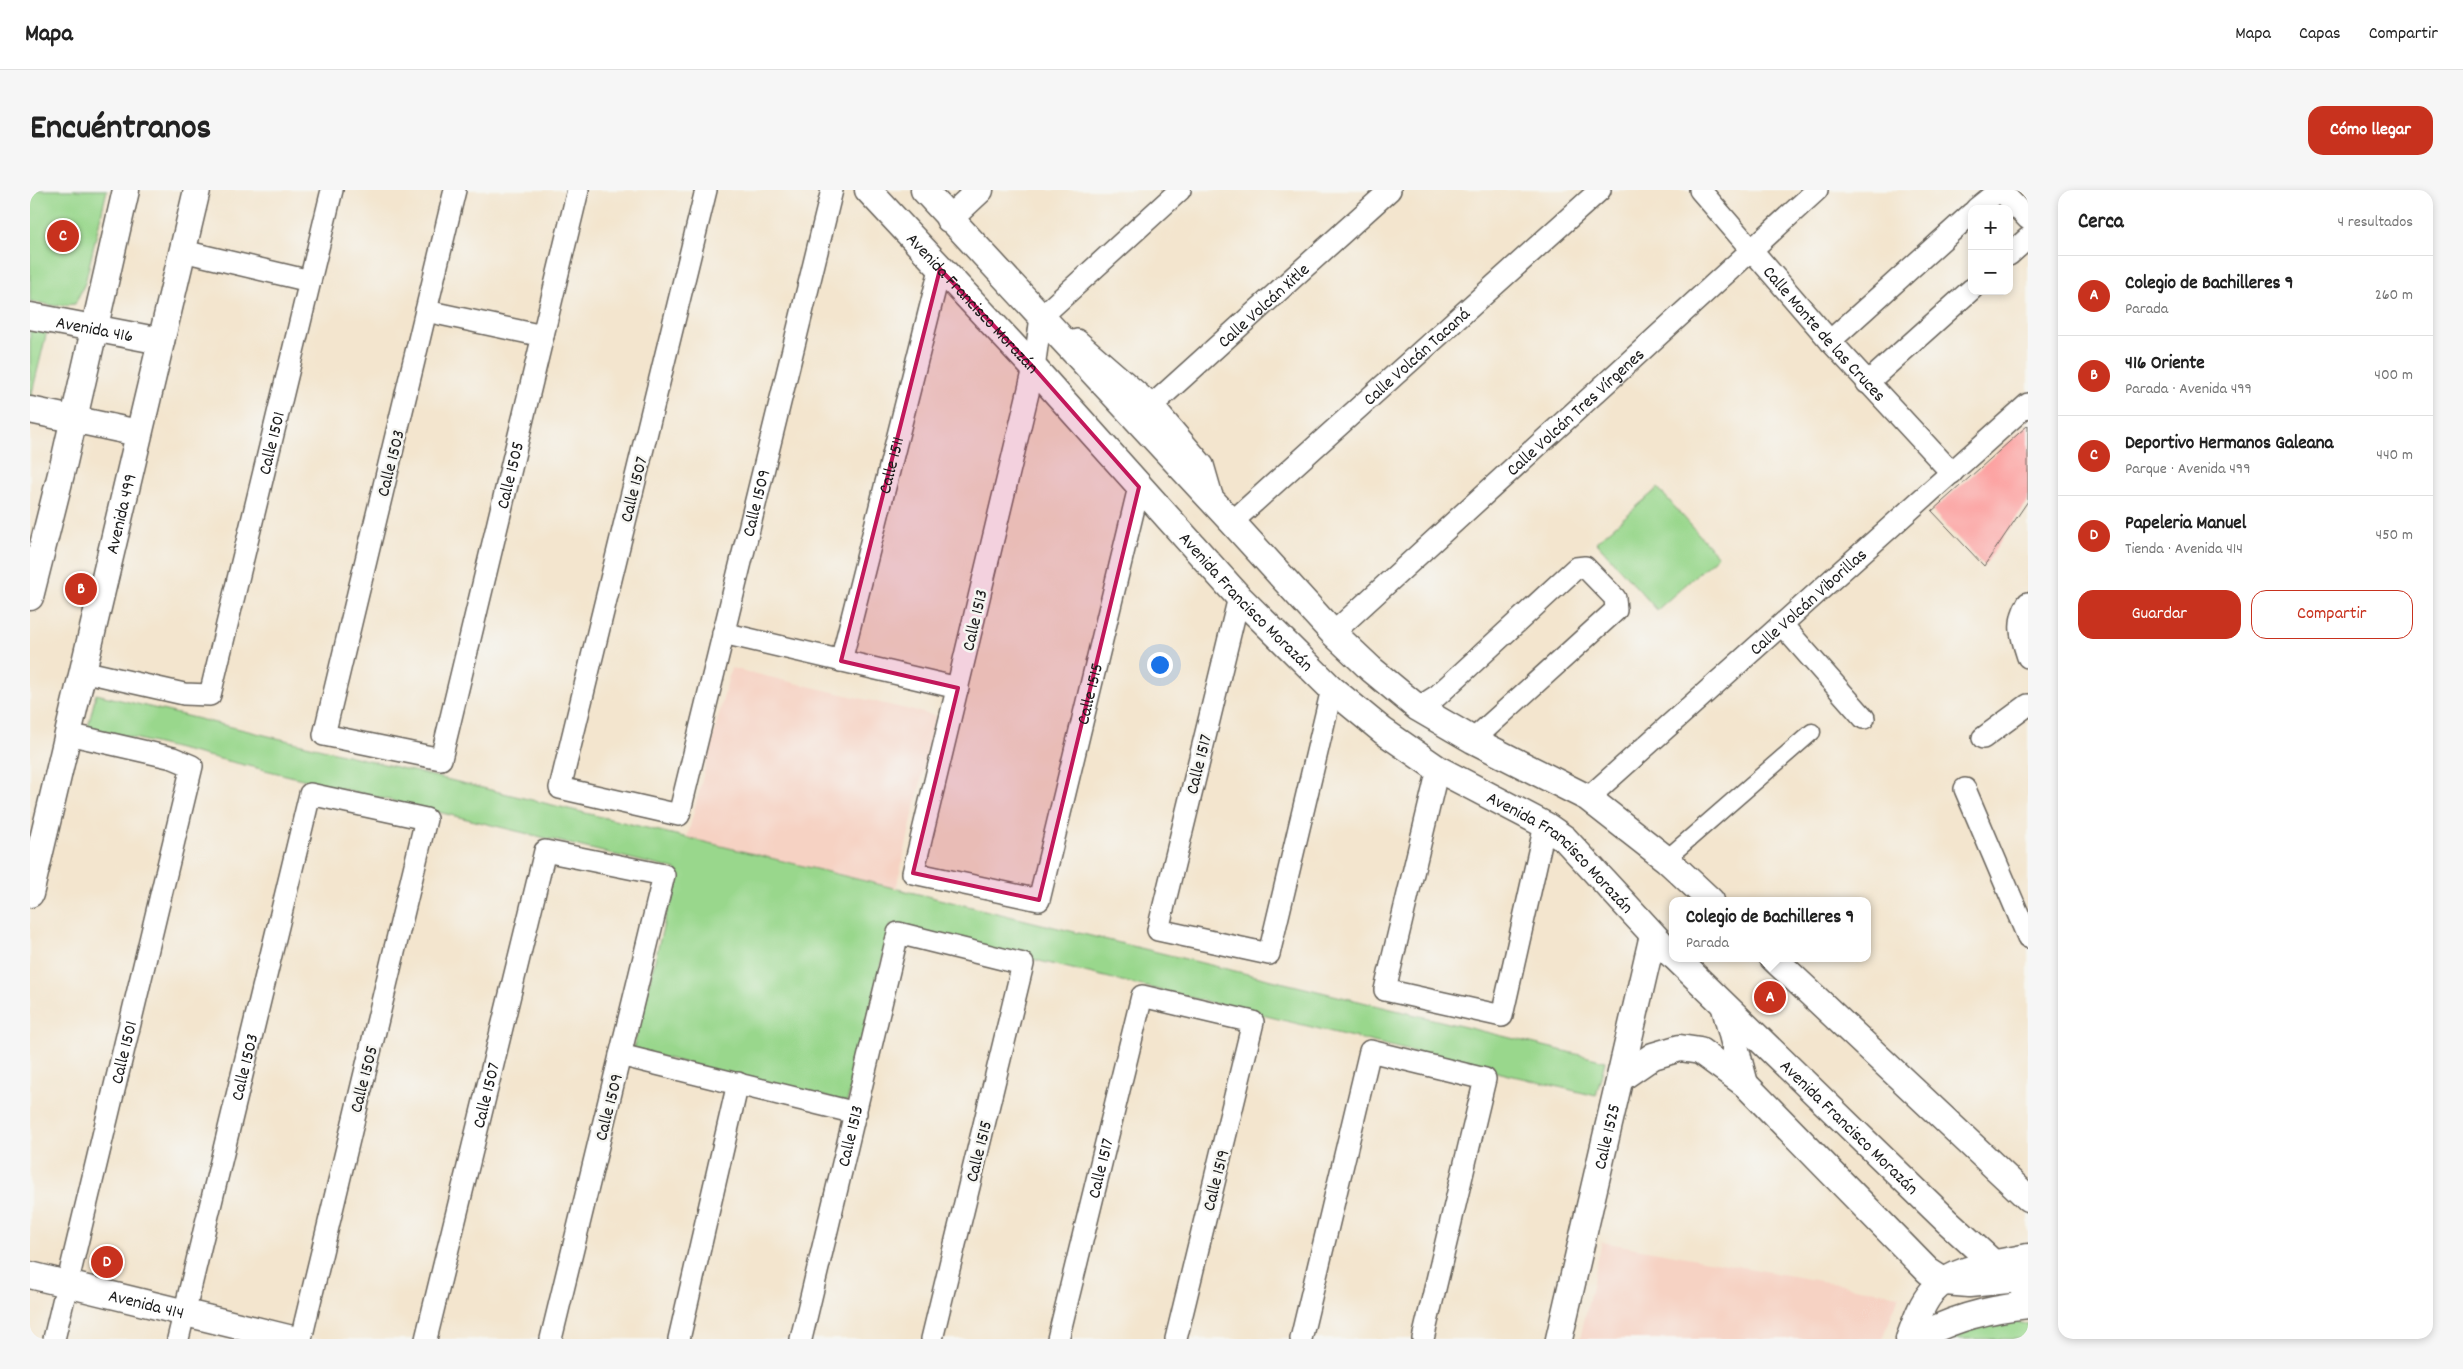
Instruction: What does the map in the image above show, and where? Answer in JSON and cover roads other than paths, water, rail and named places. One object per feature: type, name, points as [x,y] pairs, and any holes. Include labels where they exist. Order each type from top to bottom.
[{"type":"street","points":[[30,597],[74,419],[126,190]]},
{"type":"street","name":"Avenida 499","points":[[30,894],[197,190]]},
{"type":"street","name":"Calle 1501","points":[[82,671],[184,694],[210,695],[332,190]]},
{"type":"street","name":"Calle 1503","points":[[441,759],[324,735],[455,190]]},
{"type":"street","name":"Calle 1505","points":[[441,759],[578,190]]},
{"type":"street","name":"Calle 1507","points":[[678,815],[560,788],[706,190]]},
{"type":"street","name":"Calle 1509","points":[[678,815],[832,190]]},
{"type":"street","name":"Avenida Francisco Morazán","points":[[868,190],[1034,368],[1239,597],[1332,689],[1383,731],[1438,769],[1545,826],[1565,839],[1583,855],[1669,952]]},
{"type":"street","points":[[924,190],[1041,317],[1145,413],[1214,503],[1332,633],[1371,670],[1418,708],[1474,740],[1588,798],[1666,859],[1707,897]]},
{"type":"street","points":[[949,219],[980,190]]},
{"type":"street","points":[[1041,317],[1180,190]]},
{"type":"street","name":"Calle Volcán Xitle","points":[[1145,413],[1390,190]]},
{"type":"street","name":"Calle Volcán Tacaná","points":[[1232,522],[1600,190]]},
{"type":"street","name":"Calle Monte de las Cruces","points":[[1700,190],[1867,383],[1952,473]]},
{"type":"street","name":"Calle Volcán Tres Vírgenes","points":[[1332,633],[1817,190]]},
{"type":"street","points":[[1981,205],[1997,192],[2006,196],[2028,218]]},
{"type":"street","points":[[1830,341],[1968,216]]},
{"type":"street","points":[[2013,251],[2028,238]]},
{"type":"street","points":[[183,251],[310,281]]},
{"type":"street","name":"Calle 1511","points":[[840,661],[940,269]]},
{"type":"street","points":[[1867,383],[1968,293]]},
{"type":"street","points":[[426,311],[543,336]]},
{"type":"street","name":"Avenida 416","points":[[30,316],[161,341]]},
{"type":"street","name":"Calle 1513","points":[[913,873],[1034,368],[1041,317]]},
{"type":"street","name":"Calle Volcán Viborillas","points":[[1588,798],[1783,626],[2028,404]]},
{"type":"street","points":[[30,410],[138,433]]},
{"type":"street","name":"Calle 1515","points":[[913,873],[1039,900],[1139,487]]},
{"type":"street","points":[[1418,708],[1437,696],[1576,568],[1582,566],[1588,569],[1615,598],[1617,605],[1614,613],[1474,740]]},
{"type":"street","name":"Calle 1517","points":[[1239,597],[1158,930],[1269,954],[1332,689]]},
{"type":"street","points":[[2028,603],[2021,615],[2019,631],[2028,657]]},
{"type":"street","points":[[1783,626],[1864,718]]},
{"type":"street","points":[[723,633],[958,688]]},
{"type":"street","points":[[1983,738],[2028,705]]},
{"type":"street","points":[[1666,859],[1812,732]]},
{"type":"street","name":"Calle 1501","points":[[54,1339],[192,766],[173,758],[68,734]]},
{"type":"street","points":[[1438,769],[1385,990],[1502,1016],[1545,826]]},
{"type":"street","points":[[1965,789],[2028,937]]},
{"type":"street","name":"Calle 1503","points":[[178,1339],[310,794]]},
{"type":"street","name":"Calle 1505","points":[[301,1339],[426,819],[310,794]]},
{"type":"street","name":"Calle 1507","points":[[426,1339],[545,851]]},
{"type":"street","name":"Calle 1509","points":[[545,851],[664,875],[552,1339]]},
{"type":"street","name":"Calle 1513","points":[[801,1339],[898,933]]},
{"type":"street","name":"Calle 1515","points":[[898,933],[1023,964],[932,1339]]},
{"type":"street","name":"Calle 1525","points":[[1560,1339],[1653,935]]},
{"type":"street","name":"Avenida Francisco Morazán","points":[[1680,962],[1993,1264],[2023,1282]]},
{"type":"street","points":[[1777,962],[2028,1198]]},
{"type":"street","name":"Calle 1517","points":[[1058,1339],[1142,996],[1253,1022]]},
{"type":"street","points":[[1726,1008],[1745,1084]]},
{"type":"street","name":"Calle 1519","points":[[1176,1339],[1253,1022]]},
{"type":"street","points":[[1620,1078],[1653,1056],[1680,1048],[1700,1051],[1745,1084],[1921,1264],[1945,1282],[1969,1284],[2023,1282]]},
{"type":"street","points":[[1301,1339],[1370,1051],[1485,1079],[1423,1339]]},
{"type":"street","points":[[620,1055],[856,1112]]},
{"type":"street","points":[[679,1339],[738,1083]]},
{"type":"street","points":[[1909,1339],[1931,1292],[1945,1282],[1964,1270],[2028,1257]]},
{"type":"street","name":"Avenida 414","points":[[30,1275],[292,1339]]},
{"type":"street","points":[[1916,1339],[1955,1319],[1983,1311],[2028,1305]]},
{"type":"place","name":"Deportivo Hermanos Galeana","points":[[63,236]]},
{"type":"place","name":"416 Oriente","points":[[81,589]]},
{"type":"place","name":"Colegio de Bachilleres 9","points":[[1770,997]]},
{"type":"place","name":"Papeleria Manuel","points":[[107,1262]]}]
